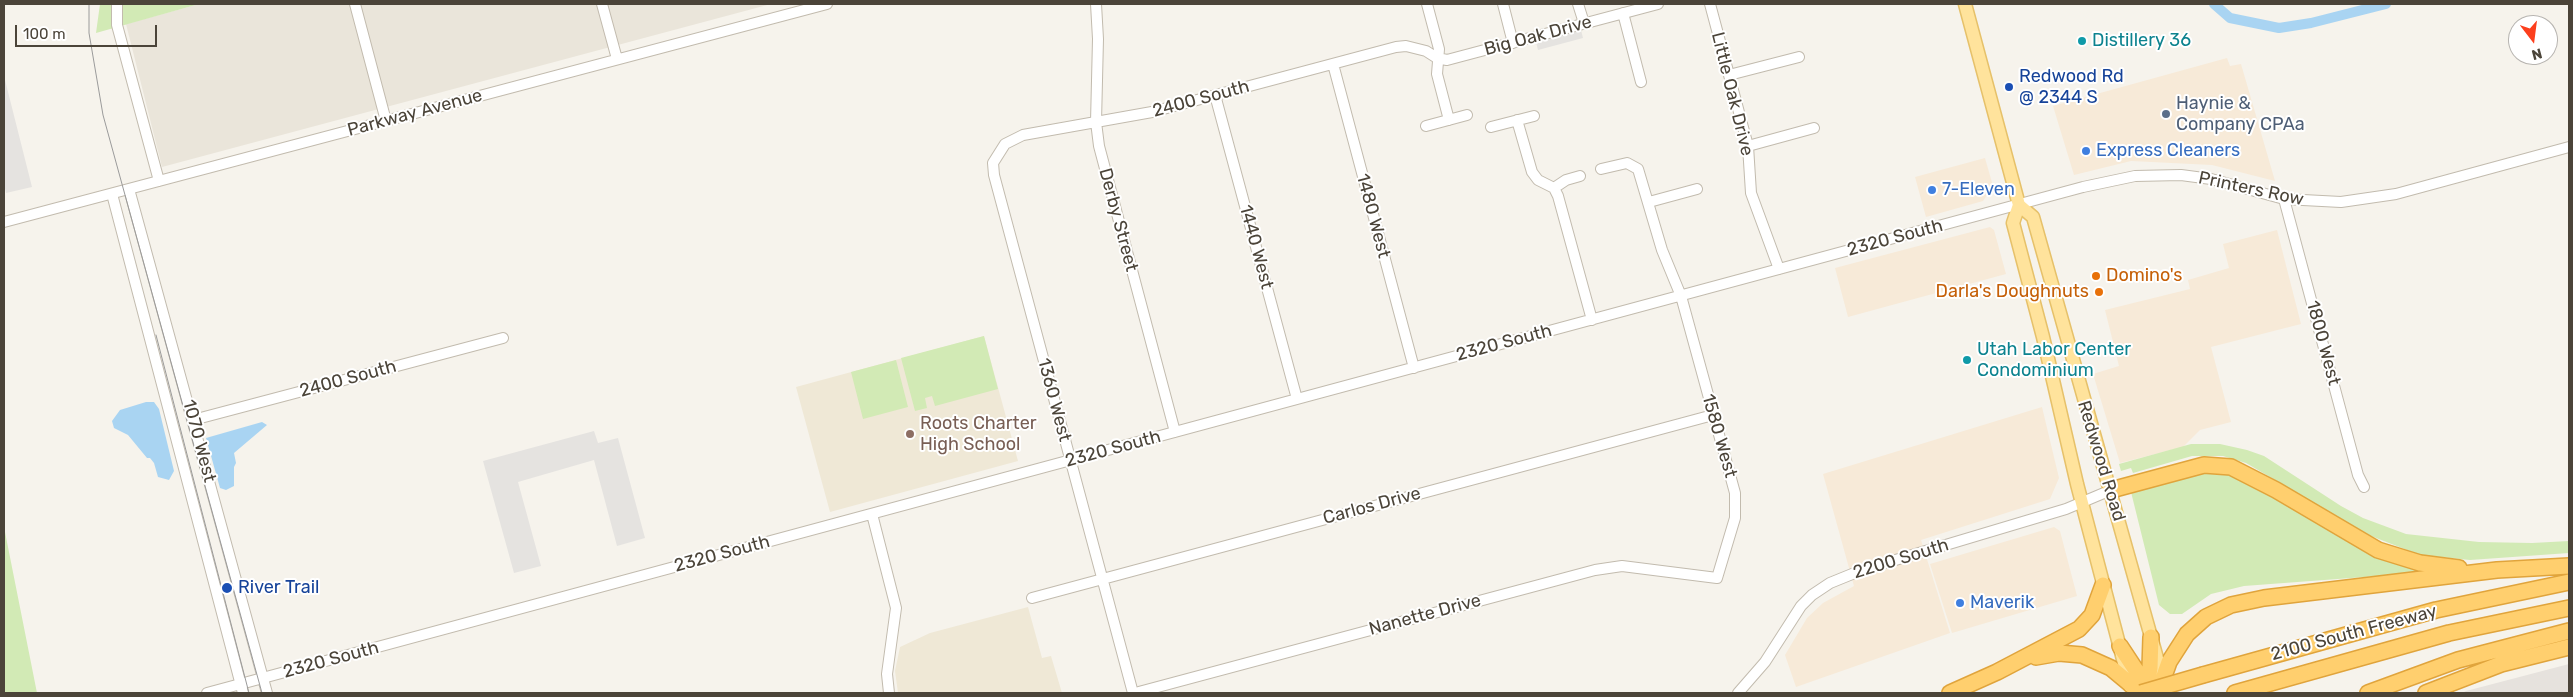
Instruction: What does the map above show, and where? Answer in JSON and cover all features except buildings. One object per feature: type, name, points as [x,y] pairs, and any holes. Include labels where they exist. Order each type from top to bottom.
[{"type":"highway","points":[[2111,490],[2204,465],[2232,467],[2276,490],[2364,543],[2391,555],[2434,566],[2496,570]]},
{"type":"highway","points":[[1997,672],[2048,654],[2071,653],[2103,664],[2143,691],[2165,686],[2175,652],[2194,627],[2214,612],[2231,605],[2264,598],[2496,570],[2569,566]]},
{"type":"highway","name":"2100 South Freeway","points":[[2143,691],[2203,676],[2427,612],[2569,582]]},
{"type":"highway","points":[[1950,693],[1997,672],[2079,628],[2092,615],[2103,585]]},
{"type":"highway","name":"2100 South Freeway","points":[[2235,693],[2449,633],[2569,608]]},
{"type":"highway","points":[[2368,693],[2458,660],[2569,631]]},
{"type":"highway","points":[[2143,691],[2151,637]]},
{"type":"highway","points":[[2120,646],[2143,691]]},
{"type":"highway","points":[[2426,693],[2501,664],[2569,647]]},
{"type":"main road","name":"Redwood Road","points":[[1965,4],[2019,204],[2033,217],[2071,360],[2111,490],[2165,686]]},
{"type":"main road","name":"Redwood Road","points":[[2019,204],[2013,223],[2043,337],[2081,503],[2120,646]]},
{"type":"street","points":[[117,4],[117,25],[159,181]]},
{"type":"street","points":[[355,4],[386,121]]},
{"type":"street","points":[[602,4],[617,59]]},
{"type":"street","name":"Parkway Avenue","points":[[4,222],[827,4]]},
{"type":"street","name":"Derby Street","points":[[1096,4],[1098,40],[1096,122],[1101,157],[1175,432]]},
{"type":"street","points":[[1427,4],[1439,49],[1437,74],[1449,120]]},
{"type":"street","points":[[1502,4],[1513,42]]},
{"type":"street","points":[[1578,4],[1584,24]]},
{"type":"street","name":"Big Oak Drive","points":[[1437,58],[1447,60],[1656,4]]},
{"type":"street","name":"Little Oak Drive","points":[[1710,4],[1748,146],[1751,193],[1779,269]]},
{"type":"street","points":[[1623,13],[1642,82]]},
{"type":"street","name":"2400 South","points":[[993,163],[1005,144],[1014,139],[1152,112],[1396,47],[1426,50],[1437,58]]},
{"type":"street","points":[[1729,76],[1799,57]]},
{"type":"street","name":"1480 West","points":[[1333,64],[1414,368]]},
{"type":"street","name":"1440 West","points":[[1216,95],[1297,399]]},
{"type":"street","points":[[1426,126],[1467,115]]},
{"type":"street","points":[[1491,127],[1534,116]]},
{"type":"street","points":[[1517,120],[1532,172],[1538,180],[1554,188],[1559,200],[1592,320]]},
{"type":"street","points":[[1748,146],[1814,128]]},
{"type":"street","name":"Printers Row","points":[[2019,204],[2083,186],[2149,174],[2181,175],[2208,179],[2284,199],[2341,202],[2371,199],[2569,147]]},
{"type":"street","name":"1360 West","points":[[993,163],[994,175],[1134,693]]},
{"type":"street","name":"1580 West","points":[[1600,169],[1623,164],[1634,166],[1641,174],[1662,250],[1682,296],[1735,492],[1735,518],[1718,578]]},
{"type":"street","points":[[1554,188],[1566,180],[1580,176]]},
{"type":"street","name":"1070 West","points":[[129,189],[194,420],[267,693]]},
{"type":"street","points":[[1649,202],[1697,190]]},
{"type":"street","name":"1070 West","points":[[112,194],[241,689]]},
{"type":"street","name":"1800 West","points":[[2284,199],[2358,475],[2364,487]]},
{"type":"street","name":"2320 South","points":[[207,693],[241,689],[263,678],[2019,204]]},
{"type":"street","name":"2400 South","points":[[194,420],[502,338]]},
{"type":"street","name":"Carlos Drive","points":[[1032,598],[1713,414]]},
{"type":"street","name":"2200 South","points":[[1738,693],[1765,662],[1801,606],[1812,595],[1830,583],[1858,572],[2081,503],[2111,490]]},
{"type":"street","points":[[872,514],[896,608],[887,674],[889,693]]},
{"type":"street","name":"Nanette Drive","points":[[1134,693],[1594,570],[1622,566],[1718,578]]},
{"type":"shaded area","points":[[199,4],[771,4],[162,167],[126,24]]},
{"type":"shaded area","points":[[1581,30],[1583,38],[1538,50],[1536,42]]},
{"type":"shaded area","points":[[2227,58],[2230,66],[2241,64],[2275,181],[2212,165],[2131,161],[2074,175],[2053,106]]},
{"type":"shaded area","points":[[4,76],[32,187],[6,193],[4,184]]},
{"type":"shaded area","name":"7-Eleven","points":[[1985,158],[1993,186],[1983,201],[1926,217],[1915,177]]},
{"type":"shaded area","points":[[1990,227],[1994,230],[2006,274],[1848,317],[1835,268]]},
{"type":"shaded area","points":[[2277,230],[2301,324],[2211,347],[2231,422],[2200,430],[2183,447],[2120,463],[2093,374],[2119,366],[2105,310],[2190,289],[2188,280],[2229,268],[2223,244]]},
{"type":"shaded area","name":"Roots Charter High School","points":[[984,336],[1018,461],[830,512],[796,387]]},
{"type":"shaded area","points":[[2042,407],[2059,478],[2050,499],[1921,540],[1950,633],[1796,687],[1785,655],[1807,618],[1823,603],[1854,586],[1823,474]]},
{"type":"shaded area","points":[[594,431],[598,443],[618,438],[645,538],[617,546],[594,460],[518,482],[541,566],[514,573],[483,461]]},
{"type":"shaded area","points":[[2054,527],[2060,531],[2077,596],[1952,633],[1930,564]]},
{"type":"shaded area","points":[[1028,607],[1042,658],[1051,656],[1062,693],[898,693],[895,671],[900,647],[930,633]]},
{"type":"shaded area","points":[[2569,664],[2569,693],[2462,693],[2466,691]]},
{"type":"green space","points":[[100,4],[199,4],[96,33]]},
{"type":"green space","points":[[984,336],[998,389],[935,406],[932,396],[925,398],[927,408],[915,411],[901,358]]},
{"type":"green space","points":[[896,360],[908,407],[863,419],[851,372]]},
{"type":"green space","points":[[2191,444],[2220,444],[2264,456],[2341,506],[2363,518],[2406,534],[2479,542],[2532,543],[2569,541],[2569,553],[2470,560],[2420,555],[2371,536],[2246,463],[2223,456],[2192,456],[2133,473],[2131,468],[2121,471],[2119,464]]},
{"type":"green space","points":[[2208,471],[2234,473],[2419,567],[2418,573],[2244,586],[2211,594],[2182,614],[2170,614],[2159,605],[2131,492]]},
{"type":"green space","points":[[4,526],[5,532],[37,693],[4,693]]},
{"type":"water","points":[[146,402],[154,402],[159,409],[174,471],[169,480],[158,477],[154,463],[150,458],[147,458],[128,435],[114,428],[112,421],[120,410]]},
{"type":"water","points":[[262,422],[267,425],[234,453],[236,463],[234,467],[234,486],[226,490],[220,488],[206,438]]},
{"type":"waterway","points":[[2214,4],[2230,18],[2279,28],[2311,23],[2386,4]]},
{"type":"tram line","points":[[89,4],[89,33],[103,115],[262,693]]},
{"type":"tram line","points":[[156,335],[249,693]]},
{"type":"place","name":"Distillery 36","points":[[2082,41]]},
{"type":"place","name":"Redwood Rd @ 2344 S","points":[[2009,87]]},
{"type":"place","name":"Haynie & Company CPAa","points":[[2166,114]]},
{"type":"place","name":"Express Cleaners","points":[[2086,151]]},
{"type":"place","name":"7-Eleven","points":[[1932,190]]},
{"type":"place","name":"Domino's","points":[[2096,276]]},
{"type":"place","name":"Darla's Doughnuts","points":[[2099,292]]},
{"type":"place","name":"Utah Labor Center Condominium","points":[[1967,360]]},
{"type":"place","name":"Roots Charter High School","points":[[910,434]]},
{"type":"place","name":"River Trail","points":[[227,588]]},
{"type":"place","name":"Maverik","points":[[1960,603]]}]
